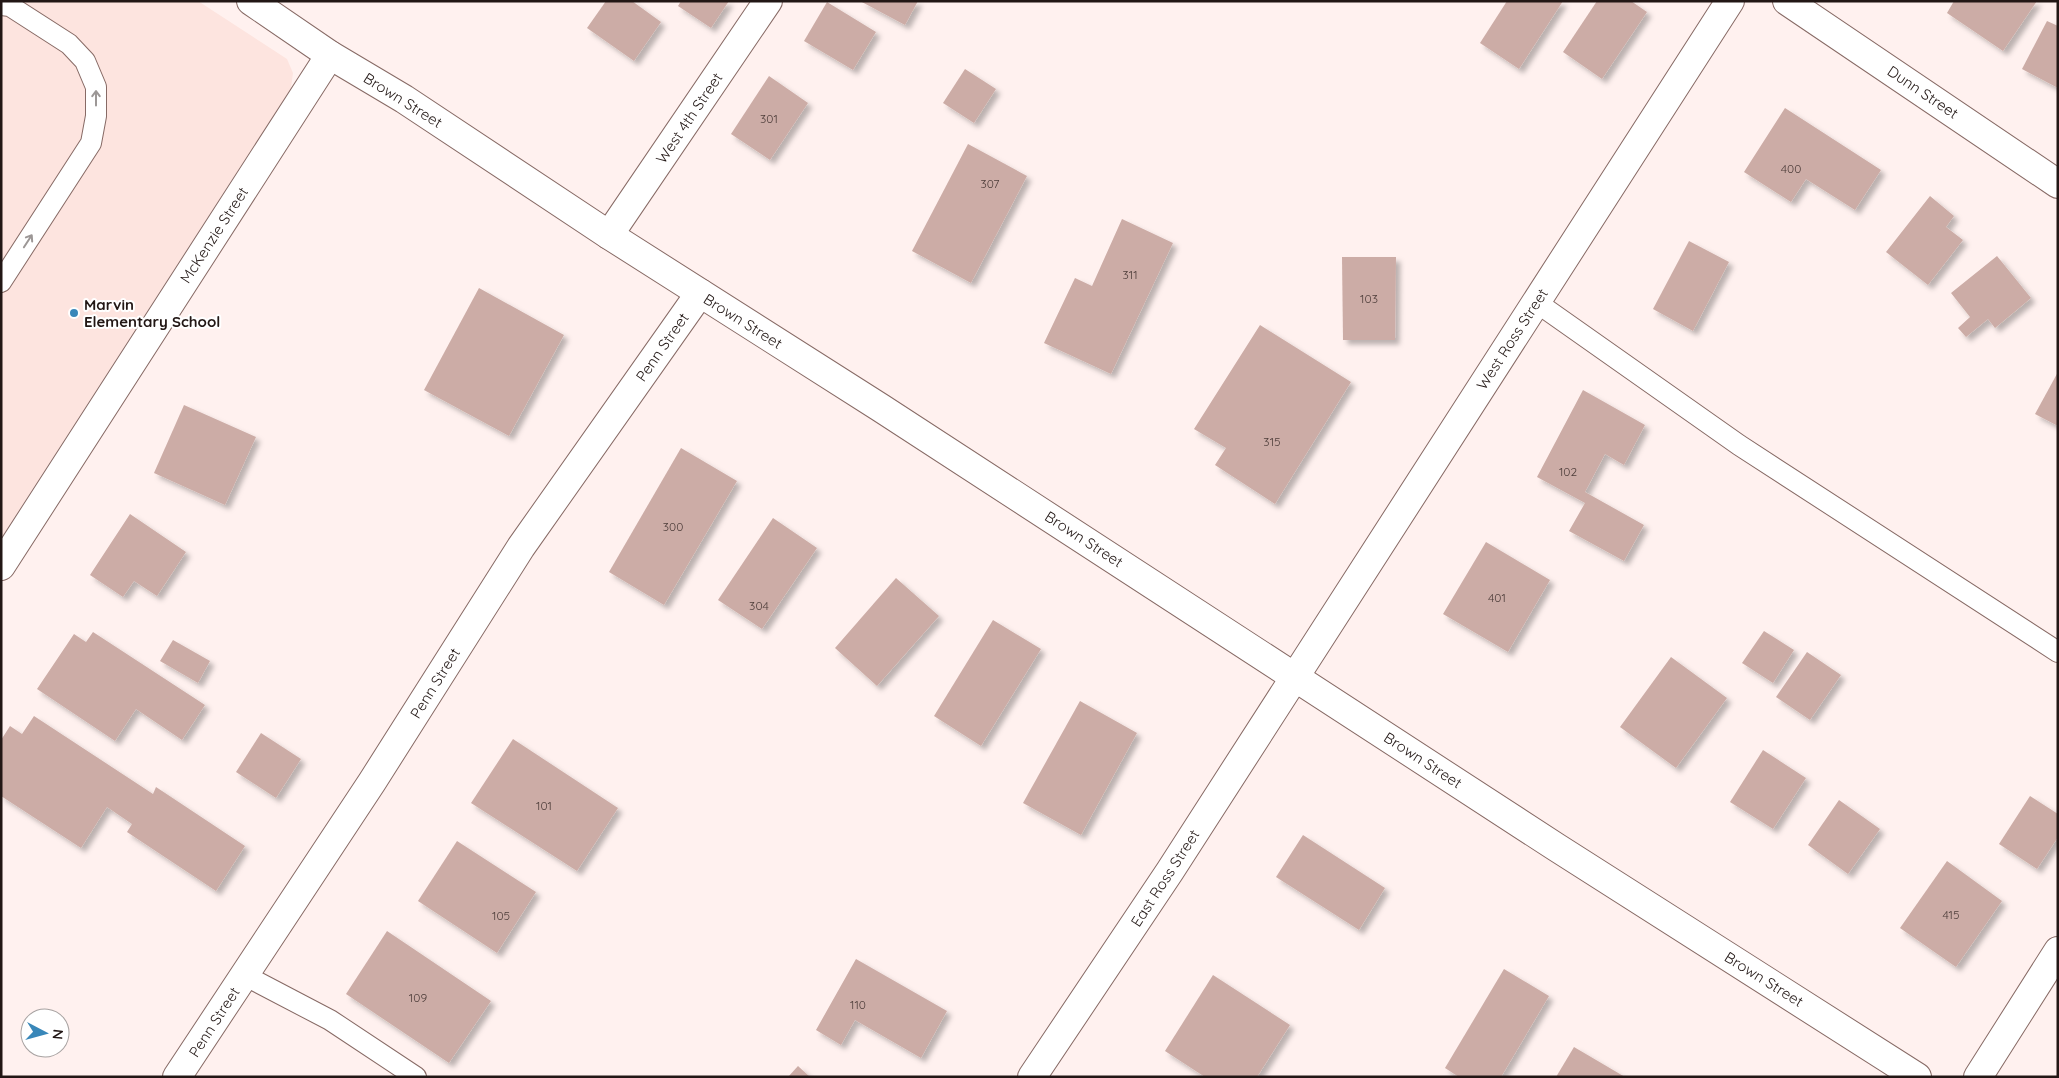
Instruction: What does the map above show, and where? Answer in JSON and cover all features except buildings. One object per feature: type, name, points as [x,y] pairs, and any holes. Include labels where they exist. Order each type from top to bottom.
[{"type":"street","name":"Brown Street","points":[[251,1],[330,55],[404,99],[609,236],[889,413],[1556,846],[1917,1077]]},
{"type":"street","name":"West 4th Street","points":[[609,236],[768,1]]},
{"type":"street","name":"West Ross Street","points":[[1295,677],[1730,1]]},
{"type":"street","name":"Dunn Street","points":[[1787,1],[2058,184]]},
{"type":"street","name":"McKenzie Street","points":[[1,566],[330,55]]},
{"type":"street","name":"Penn Street","points":[[178,1077],[372,782],[521,547],[700,293]]},
{"type":"street","name":"East Ross Street","points":[[1032,1077],[1170,871],[1295,677]]},
{"type":"street","points":[[1978,1077],[2058,951]]},
{"type":"lane","points":[[1,5],[10,6],[69,44],[80,56],[96,87],[96,116],[91,144],[1,282]]},
{"type":"lane","points":[[1536,302],[1738,445],[2058,652]]},
{"type":"lane","points":[[244,975],[330,1020],[416,1077]]},
{"type":"shaded area","name":"Marvin Elementary School","points":[[1,1],[198,1],[287,59],[293,73],[291,88],[1,538]]},
{"type":"place","name":"Marvin Elementary School","points":[[74,313]]}]
